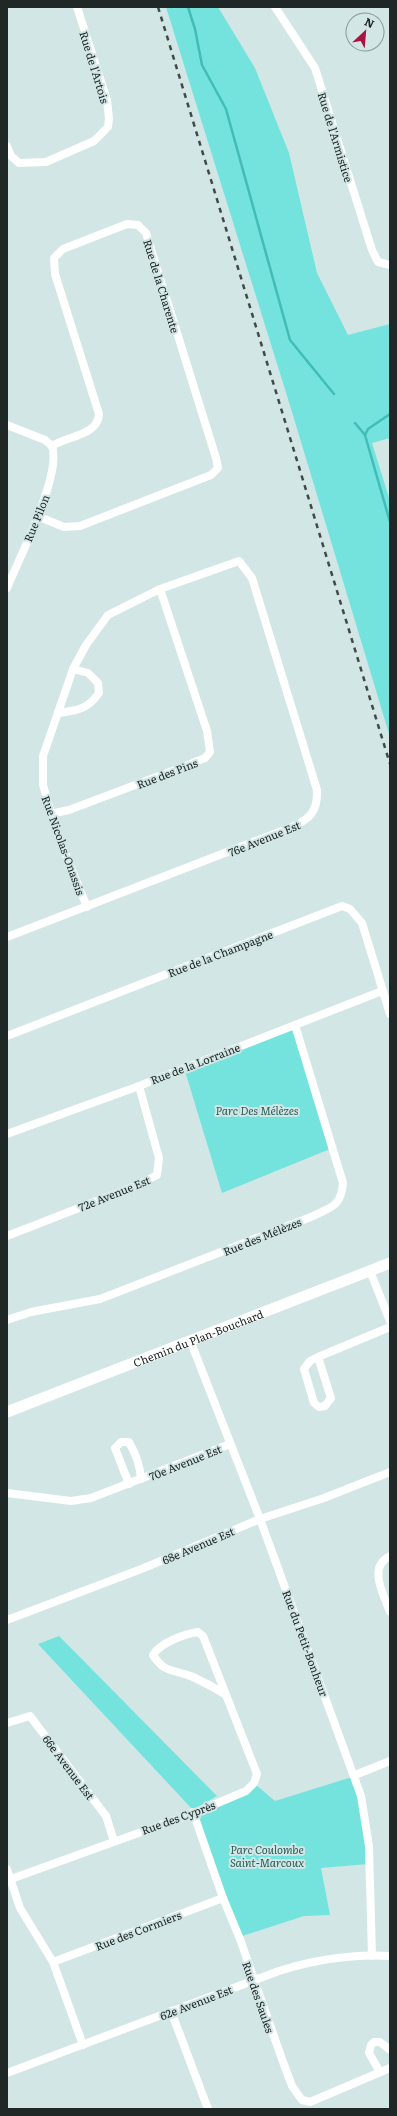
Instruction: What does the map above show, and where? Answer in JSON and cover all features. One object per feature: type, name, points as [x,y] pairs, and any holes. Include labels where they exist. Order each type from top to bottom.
[{"type":"street","name":"Rue de l'Artois","points":[[7,146],[11,156],[19,163],[46,162],[94,141],[108,127],[109,119],[107,100],[77,7]]},
{"type":"street","name":"Rue de l'Armistice","points":[[275,7],[315,68],[372,250],[378,262],[390,265]]},
{"type":"street","name":"Rue de la Charente","points":[[37,516],[64,527],[80,526],[211,475],[218,468],[146,233],[142,228],[135,224],[122,226],[63,249],[54,258],[55,274],[99,414],[98,421],[92,429],[63,439],[52,446]]},
{"type":"street","points":[[7,425],[46,440],[52,446]]},
{"type":"street","name":"Rue Pilon","points":[[7,588],[37,516],[51,476],[53,459],[52,446]]},
{"type":"street","name":"Rue Nicolas-Onassis","points":[[87,907],[50,814],[43,785],[43,756],[73,669],[86,645],[108,615],[160,589],[239,561]]},
{"type":"street","name":"76e Avenue Est","points":[[7,937],[292,827],[308,819],[318,801],[314,782],[252,578],[239,561]]},
{"type":"street","name":"Rue des Pins","points":[[50,814],[69,810],[181,768],[205,758],[210,752],[207,731],[160,589]]},
{"type":"street","points":[[58,713],[81,709],[92,703],[99,693],[98,683],[88,673],[73,669]]},
{"type":"street","name":"Rue de la Champagne","points":[[7,1036],[342,906],[350,909],[362,923],[382,991]]},
{"type":"street","points":[[382,991],[390,1014]]},
{"type":"street","name":"Rue de la Lorraine","points":[[7,1134],[139,1086],[382,991]]},
{"type":"street","name":"Rue des Mélèzes","points":[[7,1320],[31,1312],[100,1299],[310,1217],[334,1205],[342,1197],[343,1183],[295,1025]]},
{"type":"street","name":"72e Avenue Est","points":[[7,1236],[157,1175],[159,1158],[139,1086]]},
{"type":"street","name":"Chemin du Plan-Bouchard","points":[[7,1412],[390,1263]]},
{"type":"street","points":[[370,1270],[390,1321]]},
{"type":"street","points":[[318,1357],[331,1398],[325,1406],[319,1407],[314,1403],[304,1369],[310,1361],[318,1357],[390,1327]]},
{"type":"street","name":"Rue du Petit-Bonheur","points":[[190,1340],[260,1519],[362,1796],[369,1846],[372,1956]]},
{"type":"street","name":"70e Avenue Est","points":[[129,1484],[116,1448],[121,1442],[129,1442],[133,1448],[140,1464],[141,1479]]},
{"type":"street","name":"70e Avenue Est","points":[[7,1493],[71,1501],[91,1498],[230,1444]]},
{"type":"street","name":"68e Avenue Est","points":[[7,1620],[144,1568],[260,1519],[324,1498],[390,1472]]},
{"type":"street","points":[[390,1556],[384,1559],[378,1567],[378,1578],[390,1612]]},
{"type":"street","name":"Rue des Cyprès","points":[[11,1879],[246,1791],[254,1783],[257,1774],[203,1636],[198,1632],[192,1633],[156,1649],[153,1655],[160,1666],[174,1672],[191,1676],[226,1695]]},
{"type":"street","name":"66e Avenue Est","points":[[7,1723],[30,1716],[106,1816],[114,1841]]},
{"type":"street","points":[[355,1775],[390,1761]]},
{"type":"street","name":"Rue des Saules","points":[[193,1812],[292,2086],[302,2100],[310,2102],[390,2068]]},
{"type":"street","points":[[7,1869],[20,1908],[53,1962],[83,2045]]},
{"type":"street","name":"Rue des Cormiers","points":[[53,1962],[223,1898]]},
{"type":"street","name":"62e Avenue Est","points":[[7,2073],[172,2012],[253,1980],[304,1964],[372,1956],[390,1956]]},
{"type":"street","points":[[172,2012],[208,2109]]},
{"type":"street","points":[[380,2072],[369,2053],[370,2045],[374,2042],[380,2042],[390,2050]]},
{"type":"green space","points":[[166,7],[218,7],[255,68],[289,153],[317,273],[348,335],[390,324],[390,438],[372,443],[390,501],[390,737],[292,412]]},
{"type":"green space","name":"Parc Des Mélèzes","points":[[294,1028],[330,1149],[222,1193],[185,1071]]},
{"type":"green space","points":[[59,1636],[217,1796],[193,1810],[38,1644]]},
{"type":"green space","name":"Parc Coulombe Saint-Marcoux","points":[[352,1777],[364,1819],[368,1864],[321,1868],[330,1915],[304,1916],[239,1937],[194,1813],[255,1784],[275,1801]]},
{"type":"waterway","points":[[188,7],[195,29],[202,65],[226,109],[290,340],[334,394]]},
{"type":"waterway","points":[[365,435],[368,429],[390,414]]},
{"type":"waterway","points":[[355,423],[365,435],[390,522]]},
{"type":"railway","points":[[158,7],[390,764]]}]
